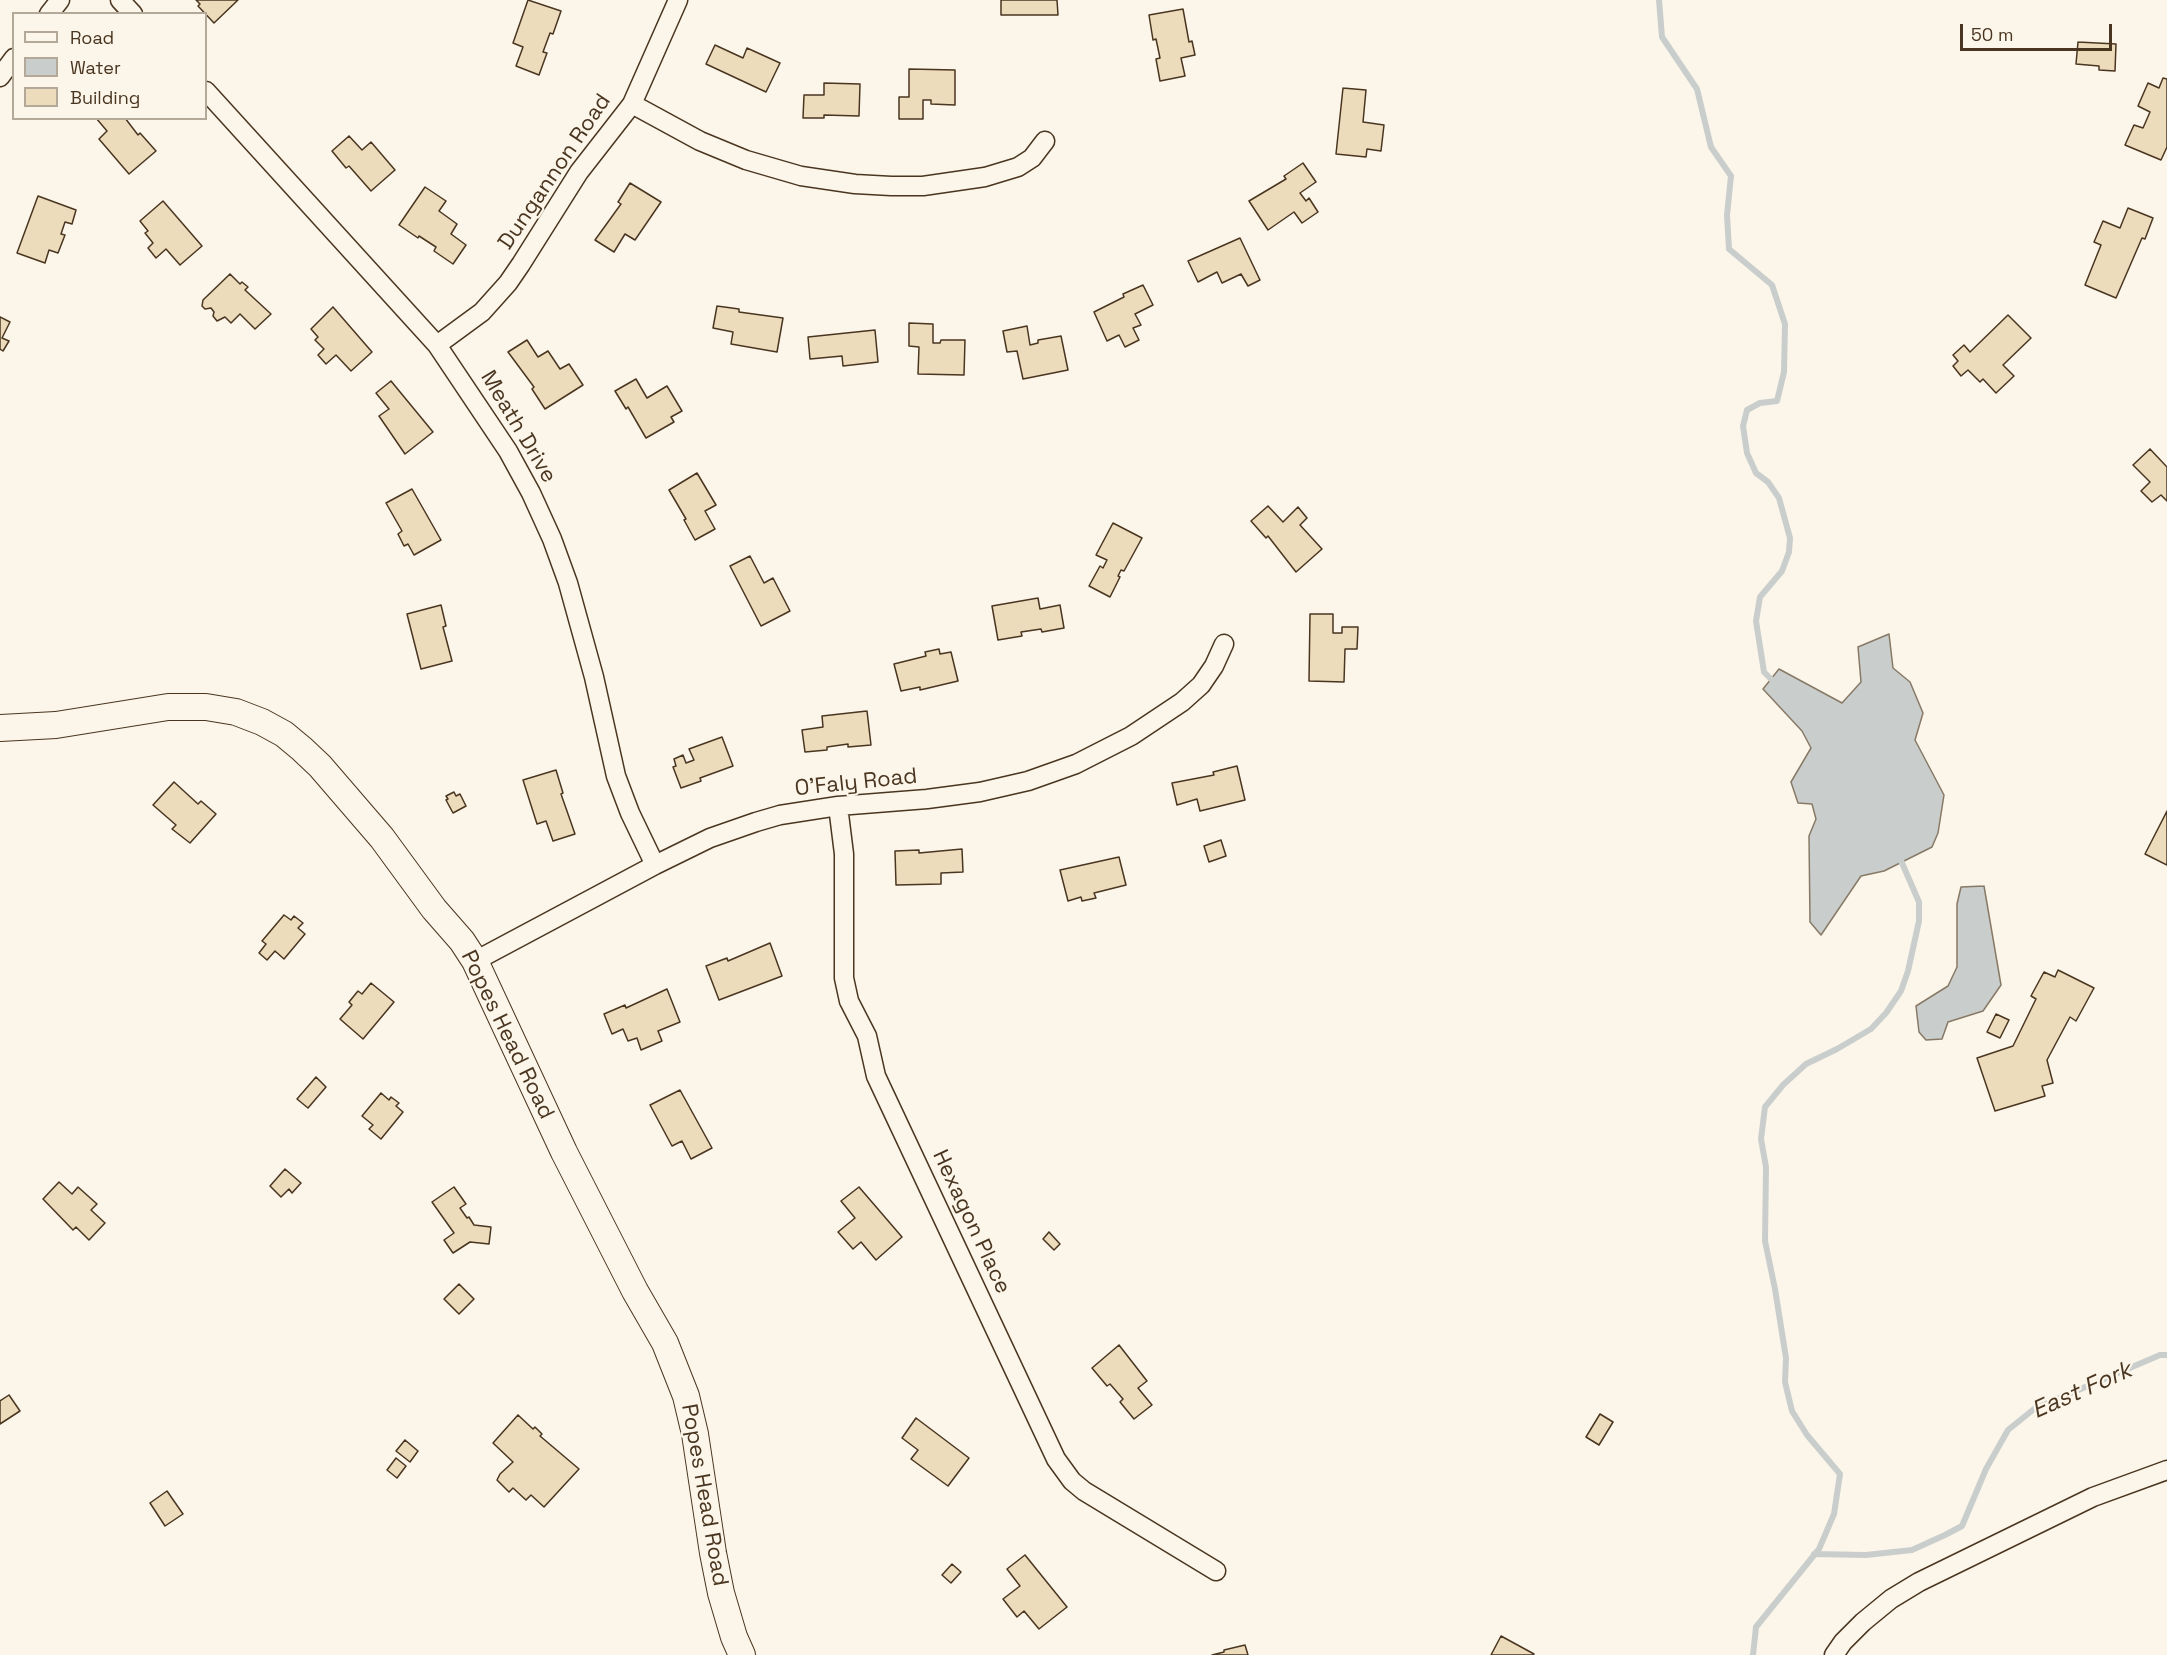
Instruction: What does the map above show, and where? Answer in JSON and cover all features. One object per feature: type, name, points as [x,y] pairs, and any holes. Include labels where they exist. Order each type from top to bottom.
[{"type":"street","points":[[51,12],[60,0]]},
{"type":"street","points":[[120,0],[132,12]]},
{"type":"street","name":"Dungannon Road","points":[[437,345],[482,312],[508,283],[579,171],[632,104],[678,0]]},
{"type":"street","points":[[0,76],[12,61]]},
{"type":"street","name":"Meath Drive","points":[[207,92],[437,345],[508,451],[552,539],[568,583],[584,635],[616,776],[654,865]]},
{"type":"street","points":[[632,104],[700,141],[746,160],[801,176],[855,184],[923,186],[985,177],[1018,167],[1032,158],[1045,141]]},
{"type":"street","name":"O'Faly Road","points":[[475,961],[654,865],[710,838],[756,822],[780,815],[838,807],[927,800],[980,792],[1028,781],[1076,764],[1131,736],[1182,702],[1201,685],[1214,666],[1224,644]]},
{"type":"street","name":"Popes Head Road","points":[[0,728],[56,724],[168,706],[206,707],[236,712],[262,722],[284,734],[302,748],[382,838],[401,867],[462,941],[475,961],[564,1152],[635,1291],[665,1343],[686,1396],[695,1434],[721,1593],[734,1637],[742,1655]]},
{"type":"street","name":"Hexagon Place","points":[[838,807],[844,854],[844,978],[849,1001],[867,1036],[876,1076],[1056,1459],[1072,1481],[1084,1491],[1216,1571]]},
{"type":"street","points":[[1834,1655],[1843,1642],[1863,1622],[1891,1599],[1919,1581],[2093,1497],[2167,1470]]},
{"type":"water","points":[[1889,634],[1893,668],[1910,682],[1923,713],[1915,740],[1944,795],[1938,833],[1932,847],[1884,871],[1861,876],[1821,935],[1810,922],[1809,836],[1816,819],[1812,804],[1798,803],[1791,782],[1811,748],[1802,731],[1763,689],[1779,669],[1842,703],[1861,682],[1858,647]]},
{"type":"water","points":[[1984,886],[2001,985],[1983,1011],[1948,1022],[1942,1039],[1926,1040],[1919,1032],[1916,1006],[1948,986],[1957,967],[1957,904],[1961,887]]},
{"type":"building","points":[[196,0],[238,0],[214,23],[207,16],[207,12],[204,12],[198,6],[200,4]]},
{"type":"building","points":[[528,0],[561,11],[553,34],[550,33],[543,52],[547,53],[539,75],[516,66],[523,47],[513,43]]},
{"type":"building","points":[[1001,0],[1057,0],[1058,15],[1001,15]]},
{"type":"building","points":[[1183,9],[1189,42],[1192,41],[1195,55],[1181,58],[1185,76],[1160,81],[1156,59],[1160,58],[1156,39],[1153,40],[1149,15]]},
{"type":"building","points":[[2078,42],[2116,44],[2115,71],[2099,70],[2099,66],[2076,64]]},
{"type":"building","points":[[715,45],[743,58],[747,48],[780,63],[766,92],[706,64]]},
{"type":"building","points":[[909,69],[955,70],[955,105],[931,104],[931,100],[923,100],[923,119],[899,119],[899,97],[909,97]]},
{"type":"building","points":[[2163,78],[2167,79],[2167,147],[2161,160],[2125,145],[2134,125],[2143,128],[2150,112],[2138,106],[2148,83],[2159,88]]},
{"type":"building","points":[[824,83],[860,84],[859,116],[824,115],[824,118],[803,118],[804,95],[824,95]]},
{"type":"building","points":[[1343,88],[1366,90],[1363,122],[1384,125],[1381,151],[1367,149],[1366,157],[1336,154]]},
{"type":"building","points":[[98,120],[127,120],[138,135],[140,133],[156,151],[129,174],[99,139],[107,131]]},
{"type":"building","points":[[349,136],[362,150],[371,142],[395,170],[371,191],[349,166],[346,168],[332,151]]},
{"type":"building","points":[[1303,163],[1316,182],[1300,193],[1306,201],[1309,198],[1318,212],[1302,223],[1294,212],[1268,230],[1249,201],[1286,179],[1284,176]]},
{"type":"building","points":[[630,183],[661,202],[635,240],[625,234],[614,252],[595,240],[621,204],[618,202]]},
{"type":"building","points":[[425,187],[446,201],[439,211],[457,224],[451,234],[466,245],[453,264],[434,251],[436,247],[399,225]]},
{"type":"building","points":[[38,196],[76,210],[72,224],[65,222],[61,234],[65,235],[58,253],[49,250],[45,263],[17,253]]},
{"type":"building","points":[[163,201],[202,246],[180,265],[166,249],[156,258],[148,248],[153,243],[145,233],[148,231],[140,221]]},
{"type":"building","points":[[2128,208],[2153,218],[2116,298],[2085,285],[2101,245],[2094,242],[2103,221],[2120,228]]},
{"type":"building","points":[[1240,238],[1260,280],[1248,286],[1241,274],[1222,283],[1217,272],[1198,282],[1188,261]]},
{"type":"building","points":[[230,274],[240,284],[242,282],[248,287],[245,290],[271,314],[255,329],[240,314],[231,323],[225,317],[217,321],[211,308],[205,309],[202,306],[203,300]]},
{"type":"building","points":[[1143,285],[1153,305],[1135,314],[1141,325],[1133,328],[1139,340],[1125,347],[1119,335],[1107,341],[1094,312]]},
{"type":"building","points":[[717,306],[739,309],[739,312],[783,318],[777,352],[731,344],[733,332],[713,328]]},
{"type":"building","points":[[333,307],[372,352],[351,371],[336,355],[326,364],[318,355],[324,349],[315,340],[318,337],[311,329]]},
{"type":"building","points":[[2008,315],[2031,338],[2003,365],[2014,376],[1996,393],[1983,379],[1980,382],[1968,370],[1961,376],[1953,366],[1958,361],[1953,355],[1964,345],[1970,352]]},
{"type":"building","points":[[0,317],[10,322],[2,338],[9,341],[3,351],[0,349]]},
{"type":"building","points":[[909,323],[933,324],[933,343],[940,343],[941,340],[965,340],[964,375],[918,374],[919,347],[909,346]]},
{"type":"building","points":[[1027,326],[1030,345],[1038,343],[1038,340],[1061,336],[1068,370],[1023,379],[1017,351],[1007,352],[1003,331]]},
{"type":"building","points":[[875,330],[878,362],[843,366],[842,356],[810,359],[808,337]]},
{"type":"building","points":[[527,340],[538,357],[548,351],[560,369],[569,364],[583,385],[545,409],[532,389],[534,387],[508,352]]},
{"type":"building","points":[[636,379],[647,398],[667,386],[682,411],[671,417],[674,422],[646,438],[628,407],[626,409],[615,391]]},
{"type":"building","points":[[391,381],[433,432],[405,454],[379,416],[389,409],[376,393]]},
{"type":"building","points":[[2150,449],[2167,467],[2167,501],[2161,495],[2152,502],[2141,491],[2150,482],[2133,465]]},
{"type":"building","points":[[697,473],[716,505],[705,511],[715,529],[695,540],[669,490]]},
{"type":"building","points":[[412,489],[441,540],[414,555],[408,544],[404,546],[398,534],[402,531],[386,503]]},
{"type":"building","points":[[1268,506],[1283,522],[1298,507],[1307,518],[1300,525],[1322,549],[1296,572],[1268,536],[1266,538],[1251,521]]},
{"type":"building","points":[[1113,523],[1142,538],[1124,571],[1121,570],[1110,597],[1089,586],[1100,566],[1103,568],[1107,560],[1096,555]]},
{"type":"building","points":[[750,556],[764,583],[773,578],[790,611],[761,626],[730,566]]},
{"type":"building","points":[[1038,598],[1040,609],[1060,605],[1064,628],[1042,632],[1041,629],[1021,632],[1022,636],[998,640],[992,606]]},
{"type":"building","points":[[441,605],[446,626],[443,627],[452,661],[421,669],[407,614]]},
{"type":"building","points":[[1310,614],[1333,614],[1333,633],[1342,633],[1342,627],[1358,627],[1357,649],[1345,649],[1344,682],[1309,681]]},
{"type":"building","points":[[939,649],[940,654],[951,652],[958,681],[920,690],[920,687],[901,691],[894,664],[926,656],[925,652]]},
{"type":"building","points":[[867,711],[871,745],[848,747],[848,744],[827,747],[827,750],[805,752],[802,730],[823,727],[822,716]]},
{"type":"building","points":[[722,737],[733,766],[700,778],[701,781],[681,788],[673,767],[676,766],[674,759],[683,755],[686,763],[694,760],[689,749]]},
{"type":"building","points":[[1237,766],[1245,800],[1200,811],[1197,799],[1177,805],[1172,783],[1214,775],[1213,772]]},
{"type":"building","points":[[556,770],[563,793],[561,794],[575,834],[553,841],[546,821],[537,824],[523,780]]},
{"type":"building","points":[[174,782],[198,804],[201,801],[216,814],[190,843],[172,829],[176,825],[153,805]]},
{"type":"building","points":[[454,792],[456,796],[460,794],[466,806],[453,813],[446,796]]},
{"type":"building","points":[[2167,811],[2167,865],[2145,854]]},
{"type":"building","points":[[1221,840],[1226,856],[1209,862],[1204,846]]},
{"type":"building","points":[[962,849],[963,872],[941,873],[941,884],[896,885],[895,851],[919,850],[919,853]]},
{"type":"building","points":[[1119,857],[1126,885],[1094,893],[1096,898],[1082,901],[1081,897],[1068,901],[1060,870]]},
{"type":"building","points":[[284,915],[291,920],[294,916],[303,923],[298,928],[305,934],[284,959],[275,951],[267,960],[259,953],[266,944],[262,941]]},
{"type":"building","points":[[770,943],[782,976],[719,1000],[706,966],[727,958],[728,961]]},
{"type":"building","points":[[2058,970],[2094,988],[2076,1021],[2070,1017],[2047,1060],[2053,1083],[2042,1086],[2045,1096],[1995,1111],[1977,1058],[2013,1046],[2036,999],[2031,996],[2044,972],[2055,977]]},
{"type":"building","points":[[371,983],[394,1002],[363,1039],[340,1019],[352,1005],[349,1002],[358,991],[362,994]]},
{"type":"building","points":[[667,989],[680,1022],[658,1031],[662,1041],[641,1050],[637,1038],[628,1041],[623,1029],[612,1034],[604,1014],[625,1005],[626,1008]]},
{"type":"building","points":[[1996,1014],[2009,1020],[2000,1038],[1987,1032]]},
{"type":"building","points":[[316,1077],[326,1087],[308,1108],[297,1099]]},
{"type":"building","points":[[680,1090],[712,1148],[691,1159],[682,1141],[672,1146],[650,1105]]},
{"type":"building","points":[[381,1093],[389,1100],[391,1097],[399,1103],[396,1106],[403,1112],[381,1139],[369,1129],[373,1125],[362,1116]]},
{"type":"building","points":[[285,1169],[301,1183],[292,1193],[289,1189],[281,1197],[270,1186]]},
{"type":"building","points":[[59,1182],[72,1194],[78,1187],[97,1204],[91,1210],[105,1223],[89,1240],[76,1227],[73,1230],[43,1199]]},
{"type":"building","points":[[454,1187],[466,1204],[460,1208],[467,1218],[469,1217],[474,1225],[491,1227],[489,1244],[470,1242],[453,1253],[444,1240],[454,1233],[432,1202]]},
{"type":"building","points":[[859,1187],[902,1237],[876,1260],[861,1242],[853,1249],[838,1232],[855,1218],[841,1201]]},
{"type":"building","points":[[1049,1232],[1060,1244],[1054,1250],[1043,1239]]},
{"type":"building","points":[[459,1284],[474,1299],[459,1314],[444,1299]]},
{"type":"building","points":[[1119,1345],[1147,1381],[1138,1388],[1152,1405],[1134,1419],[1120,1402],[1123,1399],[1110,1384],[1107,1386],[1092,1368]]},
{"type":"building","points":[[9,1395],[20,1411],[0,1424],[0,1401]]},
{"type":"building","points":[[1600,1414],[1613,1422],[1599,1445],[1586,1437]]},
{"type":"building","points":[[518,1415],[533,1429],[535,1427],[542,1434],[540,1436],[579,1469],[544,1507],[531,1495],[526,1500],[513,1488],[509,1492],[497,1480],[513,1462],[493,1443]]},
{"type":"building","points":[[916,1418],[969,1458],[948,1486],[911,1459],[918,1450],[902,1438]]},
{"type":"building","points":[[405,1440],[418,1451],[410,1462],[396,1451]]},
{"type":"building","points":[[396,1458],[406,1466],[397,1478],[387,1470]]},
{"type":"building","points":[[167,1491],[183,1514],[165,1526],[150,1503]]},
{"type":"building","points":[[1025,1555],[1067,1607],[1039,1629],[1024,1611],[1017,1617],[1003,1599],[1020,1586],[1007,1569]]},
{"type":"building","points":[[952,1564],[961,1572],[951,1583],[942,1575]]},
{"type":"building","points":[[1501,1636],[1534,1654],[1491,1655]]},
{"type":"building","points":[[1245,1645],[1248,1655],[1212,1655],[1224,1652],[1224,1650]]},
{"type":"waterway","points":[[1659,0],[1662,37],[1697,89],[1711,147],[1731,176],[1727,215],[1729,249],[1772,285],[1785,324],[1784,372],[1777,401],[1760,403],[1747,410],[1743,426],[1747,453],[1756,473],[1768,482],[1779,498],[1790,538],[1789,552],[1782,571],[1760,597],[1756,621],[1764,672],[1775,683]]},
{"type":"waterway","points":[[1753,1655],[1756,1627],[1819,1549],[1834,1514],[1840,1474],[1807,1435],[1792,1411],[1785,1382],[1786,1358],[1765,1241],[1766,1167],[1761,1139],[1765,1107],[1783,1085],[1806,1064],[1871,1029],[1886,1013],[1901,991],[1919,921],[1919,902],[1899,856]]},
{"type":"waterway","name":"East Fork","points":[[1814,1554],[1866,1555],[1912,1550],[1962,1526],[1986,1469],[2008,1430],[2034,1409],[2160,1355],[2167,1355]]}]
